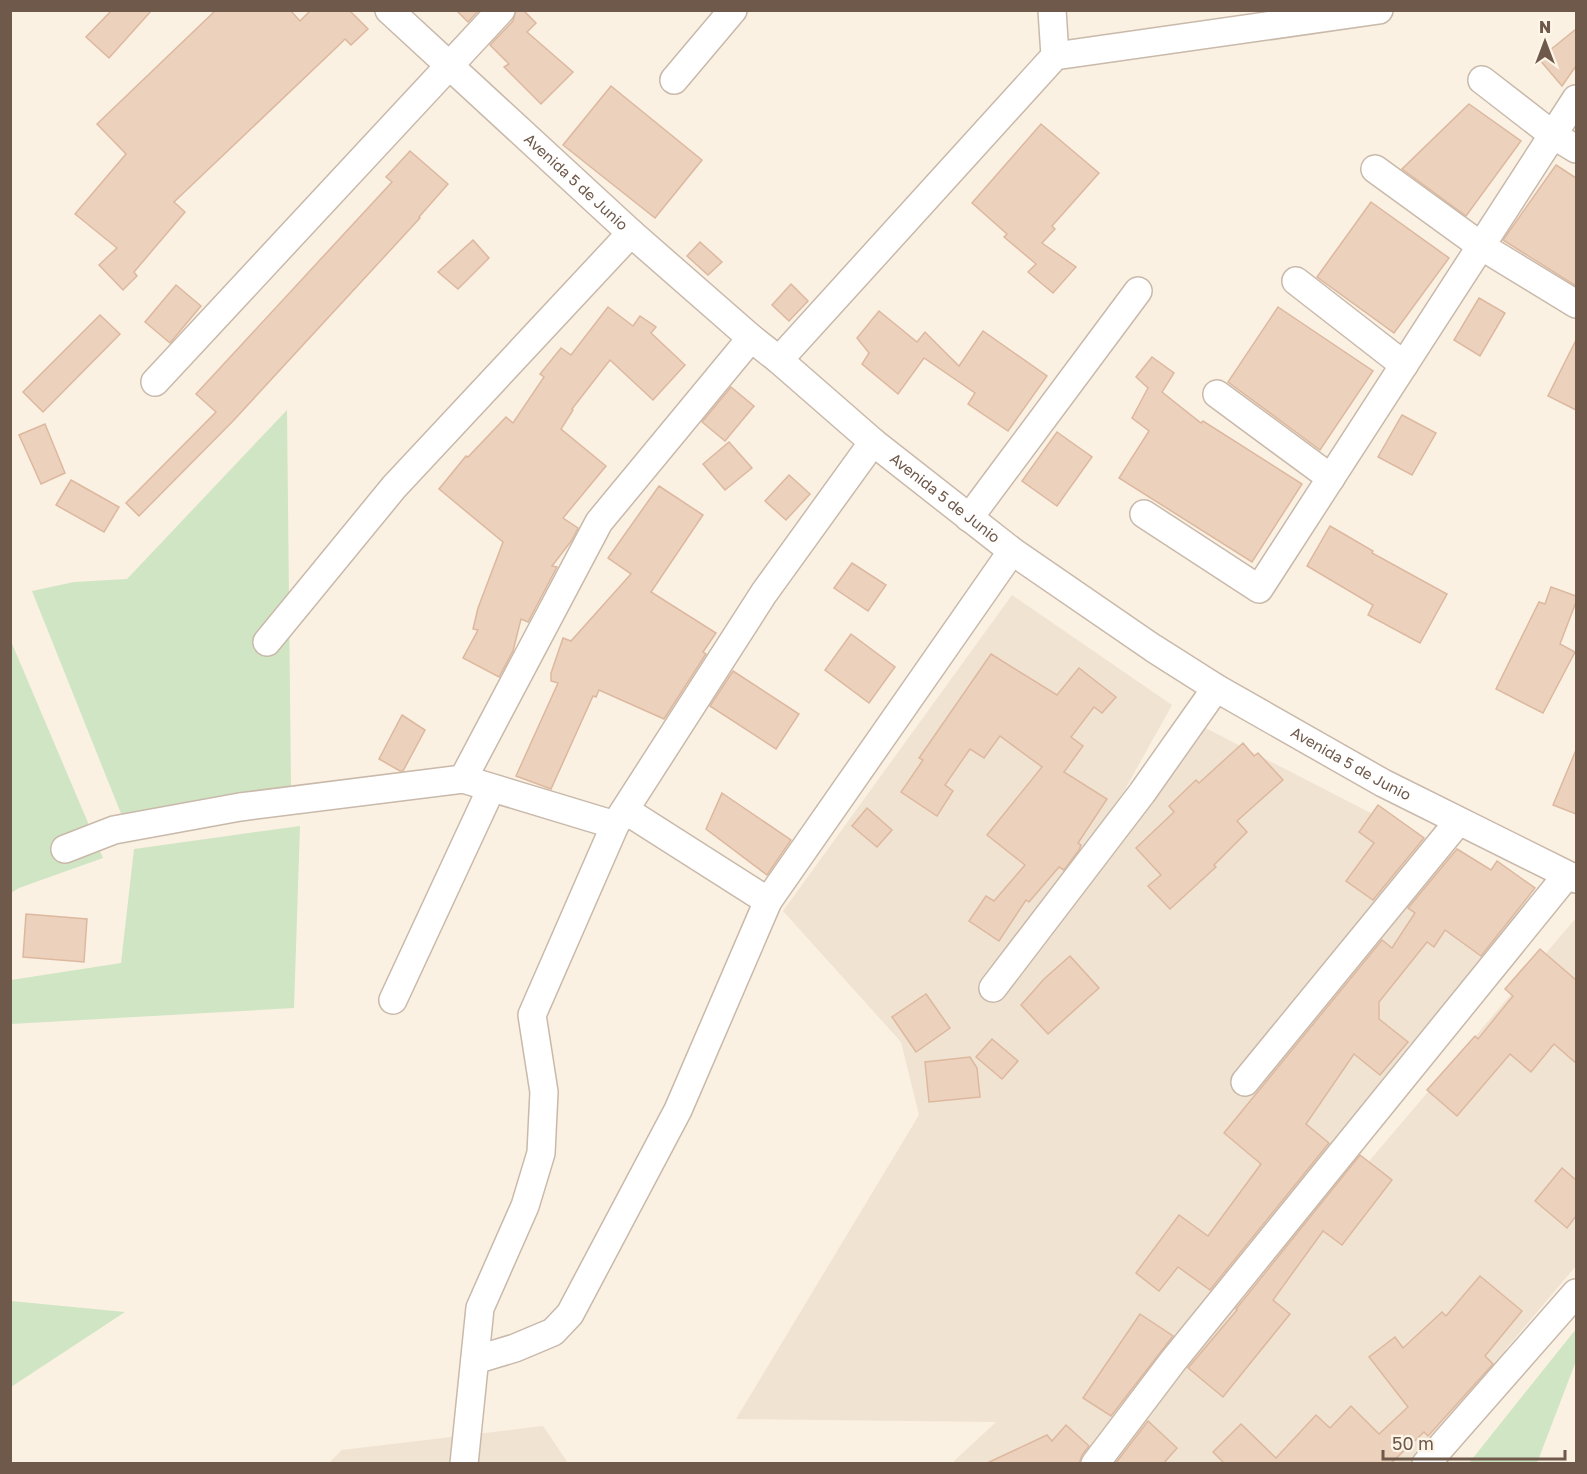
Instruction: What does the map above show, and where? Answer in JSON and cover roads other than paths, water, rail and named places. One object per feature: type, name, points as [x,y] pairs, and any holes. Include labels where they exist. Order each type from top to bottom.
[{"type":"street","name":"Avenida 5 de Junio","points":[[389,10],[631,233],[751,338],[873,442],[1012,551],[1216,688],[1373,777],[1458,822],[1572,877]]},
{"type":"street","points":[[155,382],[501,10]]},
{"type":"street","points":[[674,80],[733,10]]},
{"type":"street","points":[[1052,10],[1055,56]]},
{"type":"street","points":[[779,360],[1055,56],[1372,11]]},
{"type":"street","points":[[1482,80],[1553,135],[1576,149]]},
{"type":"street","points":[[1144,514],[1259,589],[1576,99]]},
{"type":"street","points":[[1375,169],[1481,246],[1576,304]]},
{"type":"street","points":[[267,642],[394,487],[631,233]]},
{"type":"street","points":[[1296,281],[1404,365]]},
{"type":"street","points":[[969,518],[1138,291]]},
{"type":"street","points":[[463,779],[598,522],[751,338]]},
{"type":"street","points":[[1217,394],[1331,478]]},
{"type":"street","points":[[464,1464],[480,1308],[525,1206],[541,1153],[544,1092],[532,1015],[620,817],[764,593],[873,442]]},
{"type":"street","points":[[475,1360],[515,1348],[553,1332],[570,1314],[678,1110],[768,901],[1012,551]]},
{"type":"street","points":[[993,988],[1136,802],[1216,688]]},
{"type":"street","points":[[65,849],[114,830],[228,809],[463,779],[491,789],[620,817],[768,901]]},
{"type":"street","points":[[393,1000],[491,789]]},
{"type":"street","points":[[1245,1082],[1458,822]]},
{"type":"street","points":[[1095,1464],[1173,1361],[1572,877]]},
{"type":"street","points":[[1426,1464],[1573,1301]]}]
